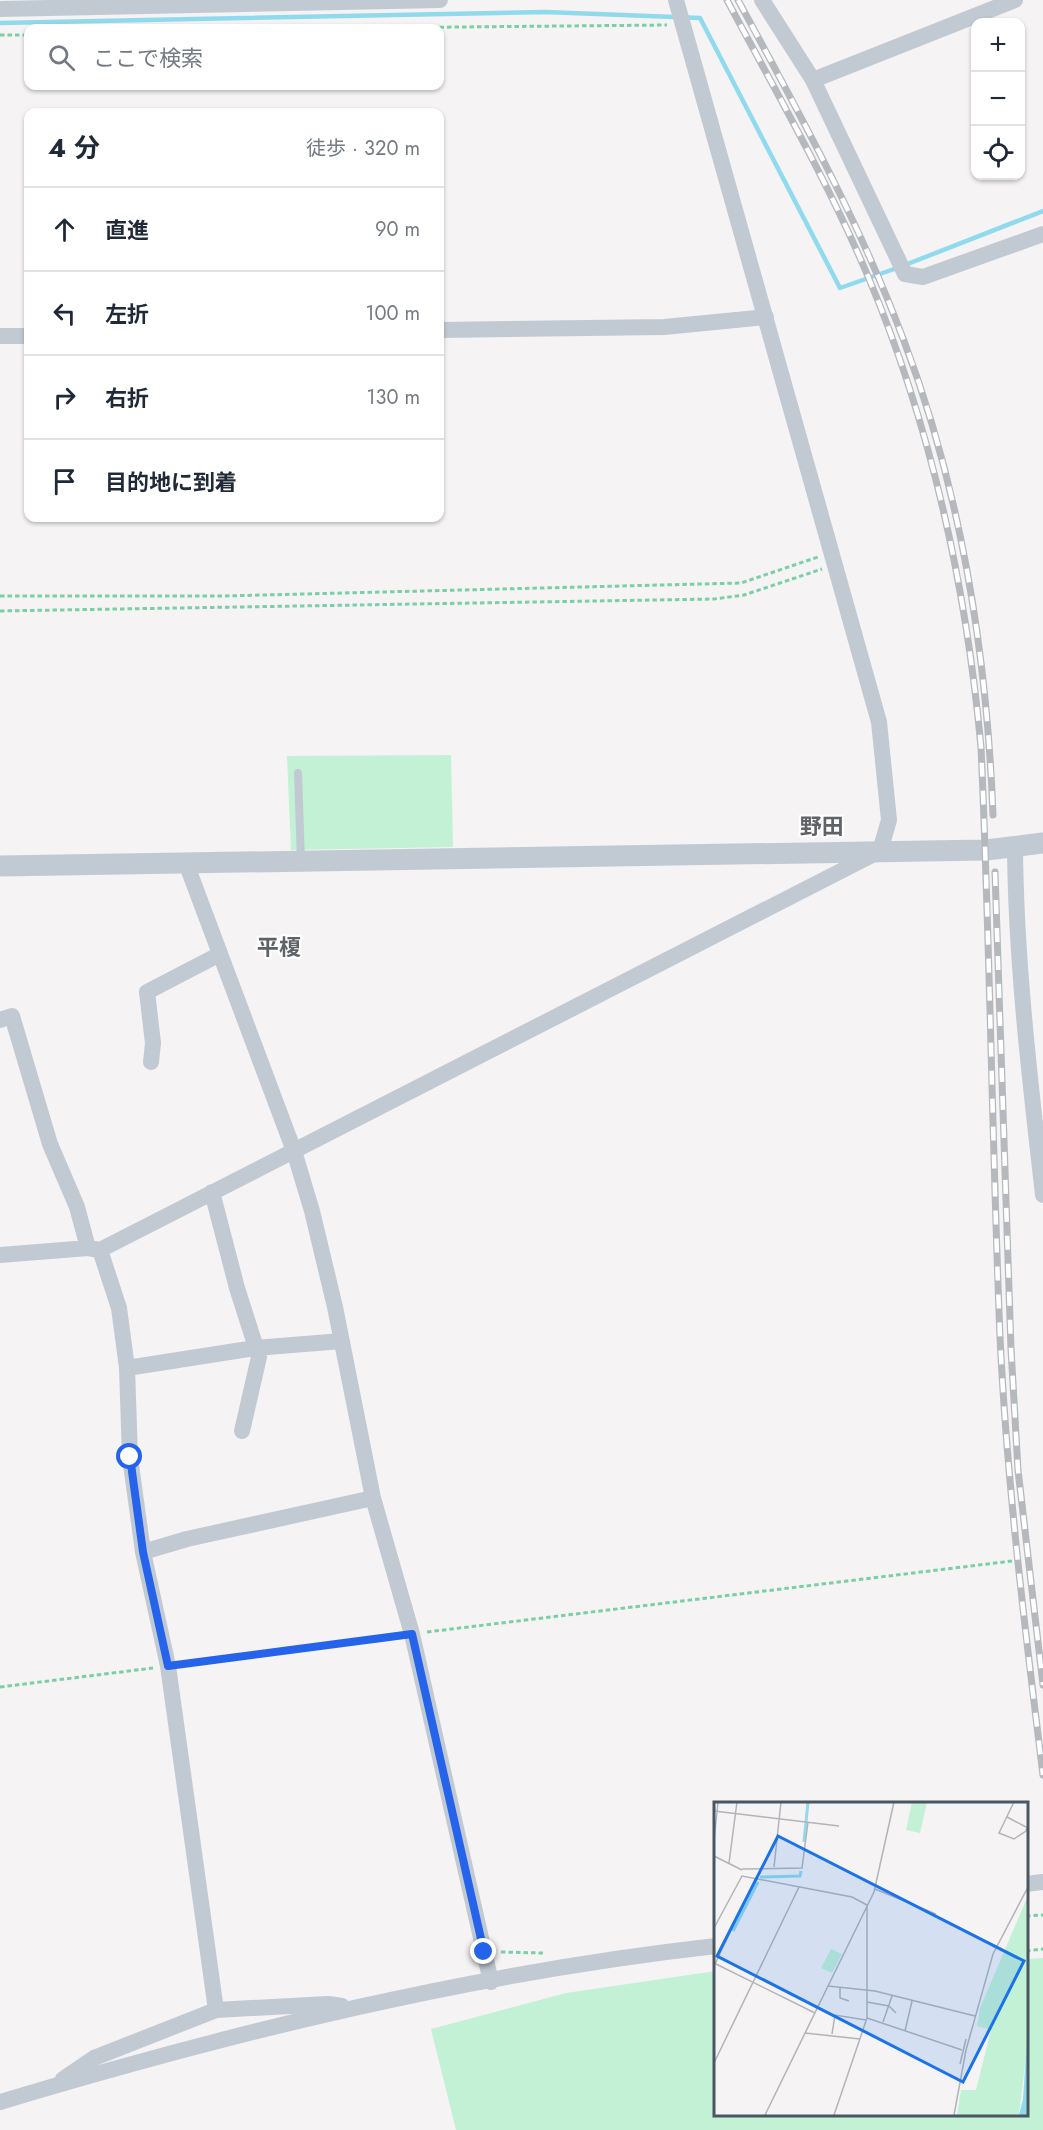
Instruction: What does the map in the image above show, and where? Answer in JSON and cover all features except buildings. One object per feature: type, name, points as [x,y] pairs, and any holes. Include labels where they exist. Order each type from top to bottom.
[{"type":"street","points":[[0,9],[440,0]]},
{"type":"street","points":[[0,1255],[94,1249],[294,1151],[880,851],[889,820],[879,722],[676,0]]},
{"type":"street","points":[[762,0],[813,80],[905,274],[923,277],[1043,234]]},
{"type":"street","points":[[813,80],[1015,0]]},
{"type":"street","points":[[444,330],[664,327],[766,317]]},
{"type":"street","points":[[0,336],[24,336]]},
{"type":"street","points":[[0,866],[880,851],[1015,848],[1043,843]]},
{"type":"street","points":[[1015,848],[1016,910],[1029,1073],[1043,1195]]},
{"type":"street","points":[[186,863],[294,1151],[312,1211],[342,1341],[373,1498],[412,1634],[491,1982]]},
{"type":"street","points":[[151,1062],[153,1043],[147,992],[220,954]]},
{"type":"street","points":[[0,1020],[12,1016],[50,1144],[119,1308],[127,1368],[130,1457],[143,1552],[168,1666],[216,2010]]},
{"type":"street","points":[[212,1192],[259,1357],[242,1431]]},
{"type":"street","points":[[127,1368],[255,1348],[342,1341]]},
{"type":"street","points":[[143,1552],[187,1539],[373,1498]]},
{"type":"street","points":[[1028,1884],[1043,1882]]},
{"type":"street","points":[[0,2102],[223,2038],[355,2008],[608,1960],[714,1946]]},
{"type":"street","points":[[51,2086],[94,2058],[216,2010],[328,2004],[355,2008]]},
{"type":"lane","points":[[298,773],[301,861]]},
{"type":"path","points":[[444,27],[683,25]]},
{"type":"path","points":[[0,35],[24,35]]},
{"type":"path","points":[[0,596],[223,596],[741,583],[833,559]]},
{"type":"path","points":[[0,611],[714,599],[744,595],[833,559]]},
{"type":"path","points":[[0,1687],[1012,1561]]},
{"type":"path","points":[[1028,1916],[1043,1915]]},
{"type":"path","points":[[1028,1951],[1043,1949]]},
{"type":"green space","points":[[451,755],[453,847],[291,850],[287,756]]},
{"type":"green space","points":[[1043,1958],[1043,2130],[456,2130],[431,2029],[566,1993],[714,1971],[714,2115],[1028,2115],[1028,1959]]},
{"type":"waterway","points":[[0,23],[545,12],[700,18],[840,288],[897,268]]},
{"type":"waterway","points":[[905,265],[1043,211]]},
{"type":"railway","points":[[727,0],[818,170],[867,274],[890,331],[927,447],[942,506],[966,626],[981,747],[1003,1392],[1017,1557],[1043,1775]]},
{"type":"railway","points":[[738,0],[848,211],[887,297],[924,398],[956,515],[968,574],[985,694],[993,815]]},
{"type":"railway","points":[[995,872],[1011,1349],[1018,1470],[1043,1685]]},
{"type":"district","name":"野田","points":[[822,826]]},
{"type":"district","name":"平榎","points":[[279,947]]},
{"type":"route","points":[[130,1457],[143,1552],[168,1666],[412,1634],[484,1952]]}]
